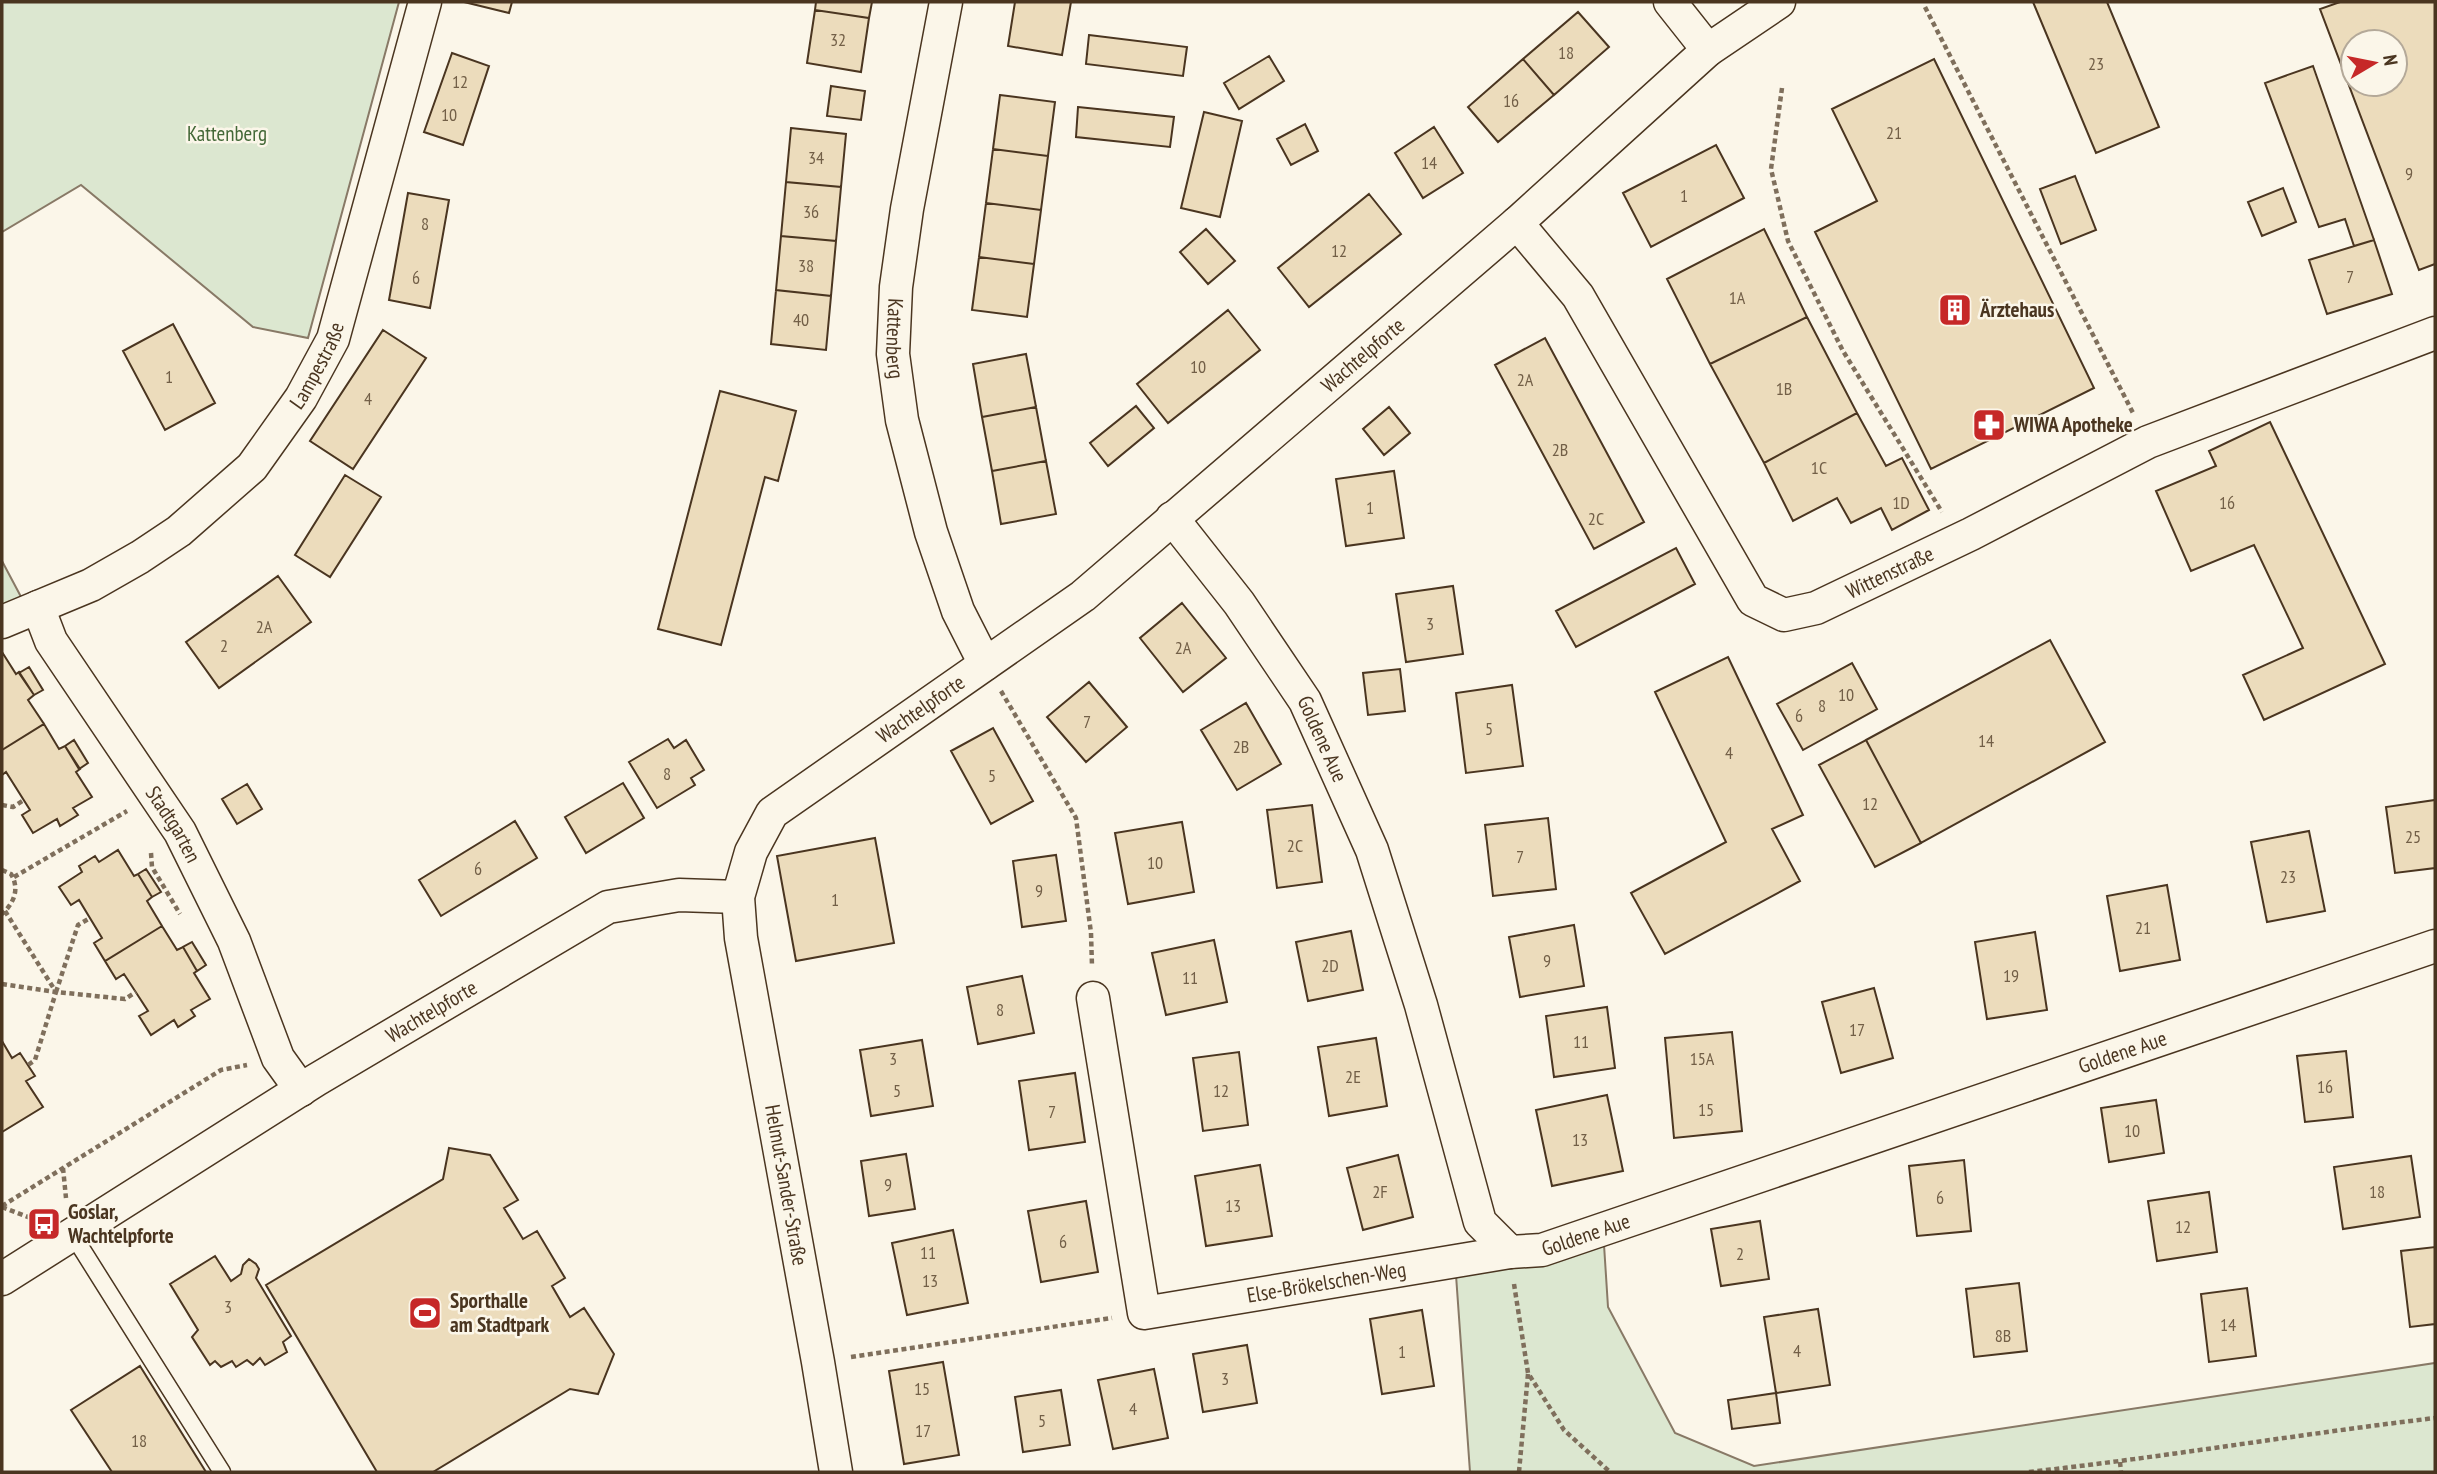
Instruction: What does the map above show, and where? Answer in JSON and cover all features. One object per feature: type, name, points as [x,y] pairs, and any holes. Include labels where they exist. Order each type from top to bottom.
[{"type":"street","name":"Lampestraße","points":[[38,607],[91,585],[179,531],[252,467],[301,398],[333,339],[425,2]]},
{"type":"street","name":"Kattenberg","points":[[946,2],[907,209],[896,287],[893,354],[902,420],[930,532],[957,611],[985,664]]},
{"type":"street","points":[[1670,2],[1708,50]]},
{"type":"street","name":"Wachtelpforte","points":[[2,1279],[59,1229],[301,1090],[608,907],[679,895],[738,897],[751,852],[772,813],[1083,596],[1517,223],[1708,50],[1779,2]]},
{"type":"street","name":"Wittenstraße","points":[[1517,223],[1578,296],[1753,600],[1784,615],[1816,608],[1958,540],[2148,442],[2435,333]]},
{"type":"street","name":"Goldene Aue","points":[[1172,518],[1239,603],[1305,701],[1372,850],[1421,1005],[1480,1222],[1510,1252],[1542,1250],[2435,946]]},
{"type":"street","points":[[2,622],[38,607]]},
{"type":"street","name":"Stadtgarten","points":[[38,607],[51,641],[180,832],[234,942],[278,1058],[301,1090]]},
{"type":"street","name":"Helmut-Sander-Straße","points":[[738,897],[741,938],[836,1472]]},
{"type":"street","points":[[1093,998],[1144,1313]]},
{"type":"street","name":"Else-Brökelschen-Weg","points":[[1144,1313],[1510,1252]]},
{"type":"lane","points":[[59,1229],[222,1472]]},
{"type":"path","points":[[1925,7],[2148,442]]},
{"type":"path","points":[[1782,88],[1771,169],[1788,241],[1843,351],[1958,540]]},
{"type":"path","points":[[985,664],[1076,818],[1091,933],[1093,998]]},
{"type":"path","points":[[15,877],[155,794]]},
{"type":"path","points":[[2,805],[13,807],[24,800]]},
{"type":"path","points":[[2,870],[15,877]]},
{"type":"path","points":[[15,877],[14,898],[3,913],[56,992]]},
{"type":"path","points":[[27,1065],[35,1060],[78,925],[90,918]]},
{"type":"path","points":[[2,984],[125,999],[136,992]]},
{"type":"path","points":[[2,1206],[221,1070],[278,1058]]},
{"type":"path","points":[[63,1168],[66,1200]]},
{"type":"path","points":[[2,1206],[59,1229]]},
{"type":"path","points":[[1510,1252],[1528,1373],[1518,1472]]},
{"type":"path","points":[[818,1362],[1144,1313]]},
{"type":"path","points":[[1528,1373],[1564,1430],[1610,1472]]},
{"type":"path","points":[[2029,1472],[2435,1418]]},
{"type":"path","points":[[2120,1462],[2121,1472]]},
{"type":"green space","name":"Kattenberg","points":[[2,2],[399,2],[308,338],[253,327],[81,185],[2,232]]},
{"type":"green space","points":[[2,561],[28,610],[2,619]]},
{"type":"green space","points":[[1603,1229],[1608,1307],[1675,1433],[1754,1466],[2435,1363],[2435,1472],[1470,1472],[1455,1261]]},
{"type":"building","points":[[464,2],[512,2],[509,13]]},
{"type":"building","points":[[816,2],[872,2],[869,18],[815,10]]},
{"type":"building","points":[[1015,2],[1071,2],[1062,55],[1008,46]]},
{"type":"building","points":[[2033,2],[2107,2],[2159,127],[2096,153]]},
{"type":"building","points":[[2340,2],[2435,2],[2435,264],[2419,270],[2354,98],[2409,98],[2409,28],[2339,28],[2339,59],[2320,9]]},
{"type":"building","points":[[815,10],[869,18],[861,72],[807,63]]},
{"type":"building","points":[[1578,12],[1609,47],[1554,95],[1523,59]]},
{"type":"building","points":[[1089,35],[1187,47],[1183,76],[1086,64]]},
{"type":"building","points":[[452,53],[489,66],[463,145],[424,132]]},
{"type":"building","points":[[1269,56],[1284,81],[1239,109],[1224,83]]},
{"type":"building","points":[[1523,59],[1554,95],[1498,142],[1468,107]]},
{"type":"building","name":"Ärztehaus","points":[[1934,59],[2094,388],[1931,469],[1815,232],[1877,201],[1832,109]]},
{"type":"building","points":[[2313,66],[2374,240],[2354,246],[2345,219],[2319,227],[2265,83]]},
{"type":"building","points":[[831,86],[865,91],[861,120],[827,116]]},
{"type":"building","points":[[1000,95],[1055,102],[1048,156],[993,149]]},
{"type":"building","points":[[1078,107],[1174,117],[1170,147],[1076,137]]},
{"type":"building","points":[[1204,112],[1242,121],[1220,217],[1181,208]]},
{"type":"building","points":[[1305,124],[1318,151],[1291,165],[1277,139]]},
{"type":"building","points":[[1434,127],[1463,173],[1423,198],[1395,153]]},
{"type":"building","points":[[791,128],[846,134],[841,187],[786,182]]},
{"type":"building","points":[[1716,145],[1744,198],[1651,247],[1623,193]]},
{"type":"building","points":[[993,149],[1048,156],[1041,210],[986,203]]},
{"type":"building","points":[[2075,176],[2096,230],[2061,244],[2040,189]]},
{"type":"building","points":[[786,182],[841,187],[836,241],[781,236]]},
{"type":"building","points":[[2283,188],[2296,222],[2262,236],[2248,202]]},
{"type":"building","points":[[408,193],[449,200],[430,308],[389,300]]},
{"type":"building","points":[[1369,194],[1401,234],[1309,307],[1278,268]]},
{"type":"building","points":[[986,203],[1041,210],[1034,264],[979,257]]},
{"type":"building","points":[[1206,229],[1235,261],[1208,284],[1180,252]]},
{"type":"building","points":[[1764,229],[1807,317],[1710,364],[1667,279]]},
{"type":"building","points":[[781,236],[836,241],[831,296],[776,290]]},
{"type":"building","points":[[2374,240],[2392,294],[2327,314],[2309,260]]},
{"type":"building","points":[[979,257],[1034,264],[1027,317],[972,310]]},
{"type":"building","points":[[776,290],[831,296],[826,350],[771,344]]},
{"type":"building","points":[[1228,310],[1260,350],[1168,423],[1137,384]]},
{"type":"building","points":[[1807,317],[1857,413],[1764,463],[1710,364]]},
{"type":"building","points":[[173,324],[215,403],[165,430],[123,351]]},
{"type":"building","points":[[383,330],[426,358],[353,469],[310,441]]},
{"type":"building","points":[[1545,338],[1644,522],[1594,549],[1495,365]]},
{"type":"building","points":[[1026,354],[1036,407],[982,417],[973,364]]},
{"type":"building","points":[[720,391],[796,411],[778,481],[765,477],[721,645],[658,629]]},
{"type":"building","points":[[1136,406],[1154,428],[1108,466],[1090,443]]},
{"type":"building","points":[[1036,407],[1046,461],[992,471],[982,417]]},
{"type":"building","points":[[1389,407],[1410,433],[1384,455],[1363,429]]},
{"type":"building","points":[[1857,413],[1886,466],[1902,458],[1929,510],[1892,530],[1881,508],[1851,523],[1837,498],[1793,521],[1764,463]]},
{"type":"building","points":[[2270,422],[2385,664],[2264,720],[2243,675],[2303,648],[2254,545],[2191,571],[2156,491],[2216,466],[2209,451]]},
{"type":"building","points":[[1046,461],[1056,514],[1001,524],[992,471]]},
{"type":"building","points":[[1394,471],[1404,538],[1346,546],[1336,479]]},
{"type":"building","points":[[345,475],[381,497],[330,577],[295,555]]},
{"type":"building","points":[[1676,548],[1695,584],[1576,647],[1556,611]]},
{"type":"building","points":[[278,576],[311,622],[219,688],[186,642]]},
{"type":"building","points":[[1453,586],[1463,654],[1406,662],[1396,594]]},
{"type":"building","points":[[1182,603],[1226,658],[1183,692],[1140,638]]},
{"type":"building","points":[[2050,640],[2105,742],[1921,843],[1866,740]]},
{"type":"building","points":[[2,652],[34,695],[28,700],[44,724],[2,750]]},
{"type":"building","points":[[1728,657],[1803,815],[1772,829],[1800,881],[1665,954],[1631,893],[1726,842],[1655,692]]},
{"type":"building","points":[[1852,663],[1877,709],[1803,750],[1777,704]]},
{"type":"building","points":[[29,667],[43,690],[34,695],[19,673]]},
{"type":"building","points":[[1400,669],[1405,711],[1368,715],[1363,673]]},
{"type":"building","points":[[1089,682],[1127,727],[1086,762],[1047,717]]},
{"type":"building","points":[[1512,685],[1523,766],[1466,773],[1456,693]]},
{"type":"building","points":[[1246,703],[1281,764],[1237,790],[1201,730]]},
{"type":"building","points":[[44,724],[59,749],[65,746],[80,769],[76,772],[92,797],[73,808],[78,815],[60,826],[57,819],[33,833],[22,815],[30,810],[6,772],[2,775],[2,750]]},
{"type":"building","points":[[993,728],[1033,801],[991,824],[951,751]]},
{"type":"building","points":[[668,739],[674,748],[686,740],[704,770],[691,778],[695,785],[657,808],[629,762]]},
{"type":"building","points":[[74,740],[88,763],[79,769],[65,746]]},
{"type":"building","points":[[1866,740],[1921,843],[1875,867],[1819,765]]},
{"type":"building","points":[[623,783],[644,818],[586,853],[565,817]]},
{"type":"building","points":[[247,784],[262,809],[237,824],[222,799]]},
{"type":"building","points":[[2435,800],[2435,868],[2395,873],[2386,807]]},
{"type":"building","points":[[1312,805],[1322,882],[1277,888],[1267,810]]},
{"type":"building","points":[[1548,818],[1556,889],[1493,896],[1485,825]]},
{"type":"building","points":[[515,821],[537,858],[441,916],[419,880]]},
{"type":"building","points":[[1182,822],[1194,892],[1128,904],[1115,833]]},
{"type":"building","points":[[2309,831],[2325,911],[2267,922],[2251,842]]},
{"type":"building","points":[[875,838],[894,943],[796,961],[777,856]]},
{"type":"building","points":[[118,850],[134,876],[138,874],[152,897],[147,901],[162,926],[105,961],[94,943],[102,938],[79,900],[71,905],[59,887],[82,872],[79,866],[95,856],[99,862]]},
{"type":"building","points":[[1056,855],[1066,921],[1022,927],[1013,861]]},
{"type":"building","points":[[146,869],[161,892],[152,897],[138,874]]},
{"type":"building","points":[[2167,885],[2180,960],[2120,971],[2107,896]]},
{"type":"building","points":[[1574,925],[1584,986],[1520,997],[1509,937]]},
{"type":"building","points":[[162,926],[177,950],[183,947],[197,971],[194,973],[210,999],[191,1010],[195,1016],[178,1027],[174,1020],[151,1035],[139,1016],[148,1011],[124,974],[116,979],[105,961]]},
{"type":"building","points":[[1351,931],[1363,990],[1308,1001],[1296,942]]},
{"type":"building","points":[[2035,932],[2047,1010],[1987,1019],[1975,942]]},
{"type":"building","points":[[1214,940],[1227,1002],[1166,1015],[1152,953]]},
{"type":"building","points":[[192,942],[206,965],[197,971],[183,947]]},
{"type":"building","points":[[1022,976],[1034,1033],[978,1044],[967,987]]},
{"type":"building","points":[[1874,988],[1893,1058],[1841,1073],[1822,1002]]},
{"type":"building","points":[[1607,1007],[1615,1068],[1554,1077],[1546,1016]]},
{"type":"building","points":[[1732,1032],[1742,1131],[1674,1138],[1665,1038]]},
{"type":"building","points":[[1376,1038],[1387,1106],[1329,1116],[1318,1047]]},
{"type":"building","points":[[922,1040],[933,1106],[871,1116],[860,1050]]},
{"type":"building","points":[[2,1041],[12,1058],[20,1053],[35,1076],[26,1081],[43,1107],[2,1132]]},
{"type":"building","points":[[2346,1051],[2353,1117],[2305,1122],[2297,1056]]},
{"type":"building","points":[[1239,1052],[1248,1125],[1203,1131],[1193,1058]]},
{"type":"building","points":[[1075,1073],[1085,1142],[1029,1150],[1019,1081]]},
{"type":"building","points":[[1607,1095],[1623,1171],[1552,1186],[1536,1110]]},
{"type":"building","points":[[2156,1100],[2164,1153],[2109,1162],[2101,1108]]},
{"type":"building","name":"Sporthalle am Stadtpark","points":[[449,1148],[490,1155],[518,1200],[504,1208],[523,1239],[537,1231],[565,1278],[552,1286],[570,1317],[584,1308],[614,1354],[598,1394],[570,1389],[433,1472],[377,1472],[266,1285],[443,1179]]},
{"type":"building","points":[[906,1154],[915,1209],[869,1216],[861,1161]]},
{"type":"building","points":[[1398,1155],[1413,1217],[1363,1230],[1347,1168]]},
{"type":"building","points":[[2411,1156],[2420,1217],[2343,1229],[2334,1167]]},
{"type":"building","points":[[1964,1160],[1971,1231],[1917,1236],[1909,1166]]},
{"type":"building","points":[[1260,1165],[1272,1236],[1206,1246],[1195,1176]]},
{"type":"building","points":[[2209,1192],[2217,1252],[2157,1261],[2148,1201]]},
{"type":"building","points":[[1086,1201],[1098,1272],[1041,1282],[1028,1211]]},
{"type":"building","points":[[1760,1221],[1769,1279],[1721,1286],[1711,1229]]},
{"type":"building","points":[[953,1230],[968,1303],[907,1315],[892,1243]]},
{"type":"building","points":[[2435,1247],[2435,1324],[2410,1327],[2401,1251]]},
{"type":"building","points":[[215,1256],[231,1281],[241,1274],[243,1265],[249,1259],[256,1264],[259,1269],[256,1278],[291,1336],[283,1342],[287,1352],[265,1365],[260,1358],[253,1365],[247,1360],[236,1367],[232,1361],[221,1367],[215,1361],[210,1365],[192,1337],[198,1330],[170,1284]]},
{"type":"building","points":[[2019,1283],[2027,1351],[1974,1357],[1966,1289]]},
{"type":"building","points":[[2247,1288],[2256,1356],[2209,1362],[2201,1294]]},
{"type":"building","points":[[1818,1309],[1830,1385],[1776,1393],[1764,1317]]},
{"type":"building","points":[[1422,1310],[1434,1386],[1382,1394],[1370,1319]]},
{"type":"building","points":[[1247,1345],[1257,1403],[1203,1412],[1193,1354]]},
{"type":"building","points":[[943,1362],[959,1455],[904,1464],[889,1371]]},
{"type":"building","points":[[140,1366],[206,1472],[112,1472],[71,1410]]},
{"type":"building","points":[[1154,1369],[1168,1438],[1113,1449],[1098,1380]]},
{"type":"building","points":[[1061,1390],[1070,1445],[1023,1452],[1015,1397]]},
{"type":"building","points":[[1776,1393],[1780,1423],[1732,1429],[1728,1400]]},
{"type":"place","name":"Ärztehaus","points":[[1955,310]]},
{"type":"place","name":"WIWA Apotheke","points":[[1989,425]]},
{"type":"place","name":"Goslar, Wachtelpforte","points":[[44,1224]]},
{"type":"place","name":"Sporthalle am Stadtpark","points":[[425,1313]]}]
